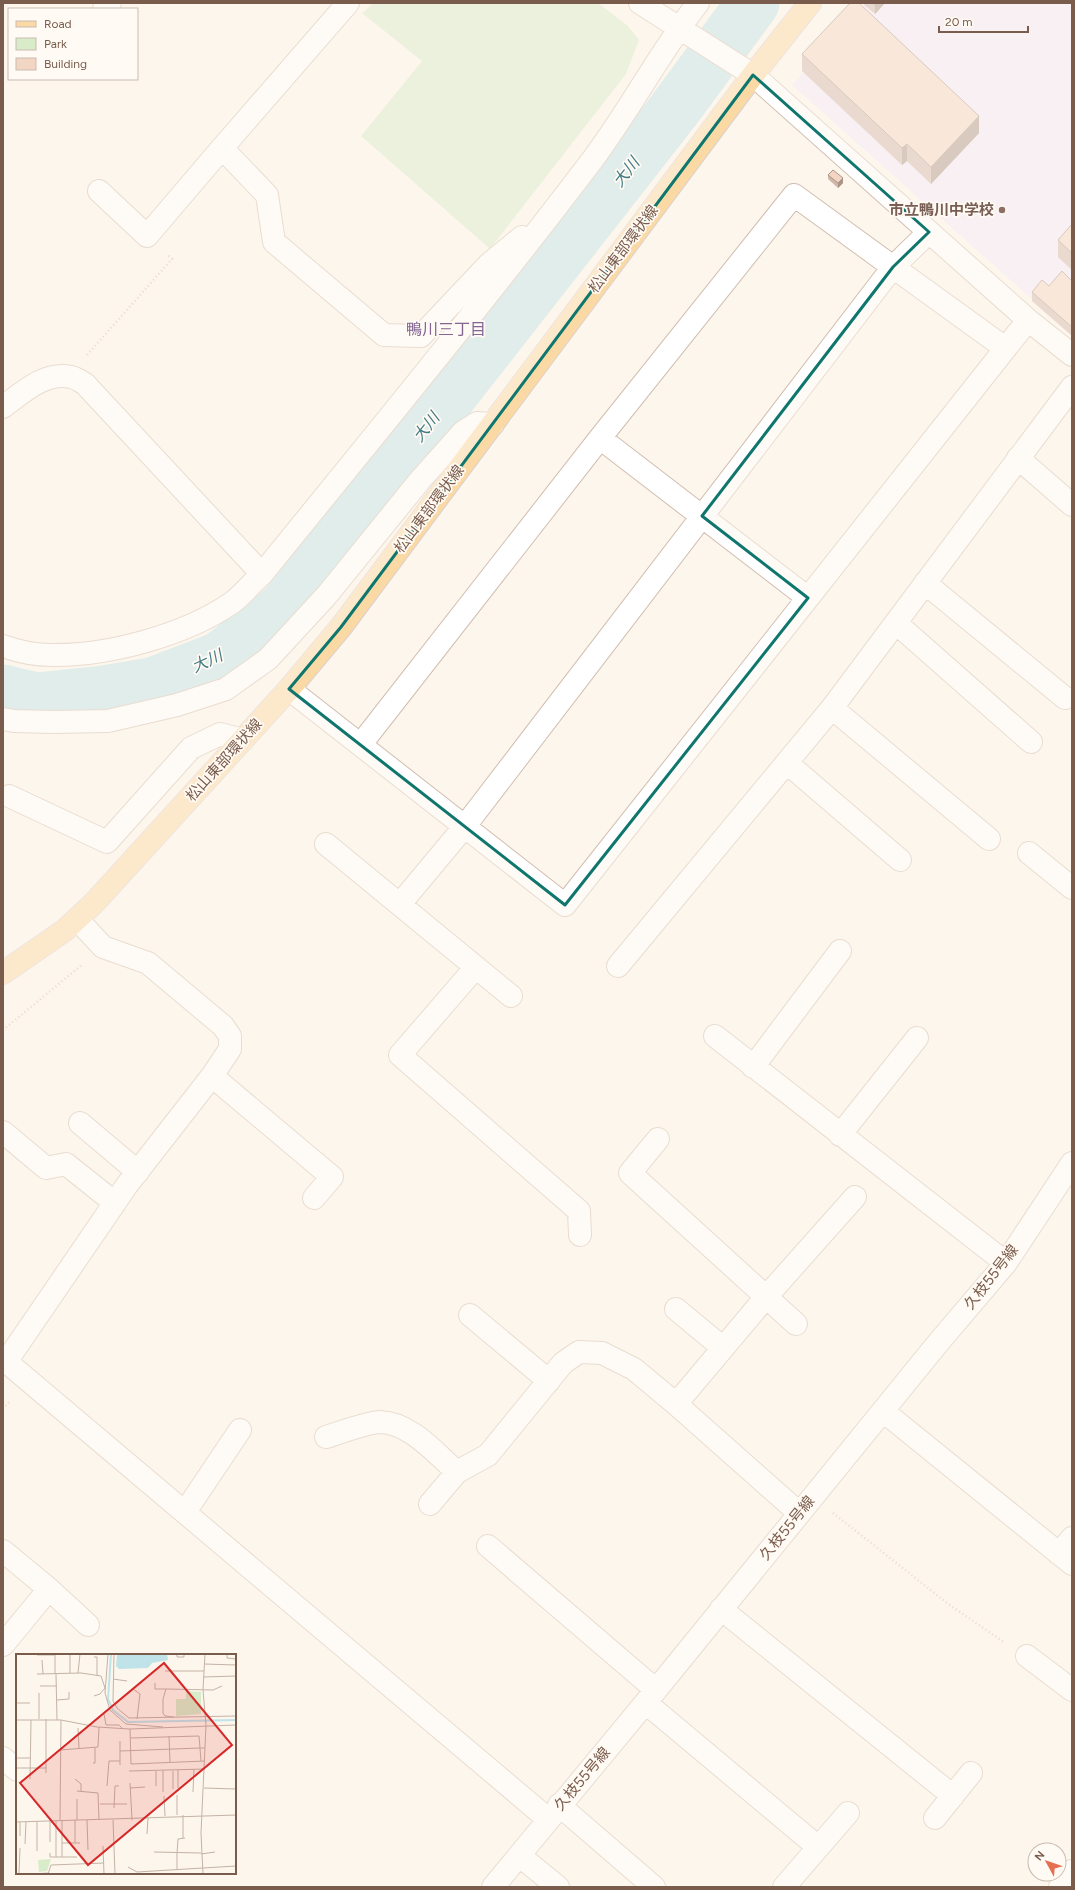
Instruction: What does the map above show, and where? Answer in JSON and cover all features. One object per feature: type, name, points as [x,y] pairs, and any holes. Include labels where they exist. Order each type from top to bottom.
[{"type":"main road","name":"松山東部環状線","points":[[3,973],[65,930],[94,903],[289,689],[341,627],[753,75],[810,3]]},
{"type":"street","points":[[99,191],[147,236],[348,3]]},
{"type":"street","points":[[640,3],[753,75],[1028,320],[1072,355]]},
{"type":"street","points":[[3,646],[50,656],[102,652],[147,640],[199,622],[233,601],[262,574],[511,266],[595,156],[639,92],[684,32],[698,3]]},
{"type":"street","points":[[222,148],[267,196],[274,242],[384,335],[421,336],[489,264],[549,216]]},
{"type":"street","points":[[361,744],[600,438],[794,196],[1005,348]]},
{"type":"street","points":[[400,904],[465,826],[893,267],[929,232]]},
{"type":"street","points":[[289,689],[565,905],[1028,320]]},
{"type":"street","points":[[3,407],[29,387],[53,377],[73,377],[85,384],[262,574]]},
{"type":"street","points":[[618,966],[832,708],[1072,387]]},
{"type":"street","points":[[3,719],[14,721],[53,722],[108,721],[177,705],[226,689],[268,659],[327,595],[421,479],[463,432],[477,423],[493,424]]},
{"type":"street","points":[[600,438],[808,598]]},
{"type":"street","points":[[1018,458],[1072,505]]},
{"type":"street","points":[[925,583],[1065,698]]},
{"type":"street","points":[[896,623],[1031,742]]},
{"type":"street","points":[[832,708],[989,839]]},
{"type":"street","points":[[9,796],[107,842],[191,748],[220,734],[242,740]]},
{"type":"street","points":[[787,763],[900,860]]},
{"type":"street","points":[[326,844],[511,996]]},
{"type":"street","points":[[1029,853],[1072,888]]},
{"type":"street","points":[[77,919],[104,947],[148,963],[223,1026],[230,1036],[230,1049],[212,1076],[115,1203],[4,1360],[185,1512],[554,1812],[654,1887]]},
{"type":"street","points":[[753,1067],[840,951]]},
{"type":"street","points":[[476,967],[400,1055],[579,1211],[580,1235]]},
{"type":"street","points":[[715,1036],[1006,1263]]},
{"type":"street","points":[[840,1135],[917,1038]]},
{"type":"street","points":[[212,1076],[332,1177],[314,1198]]},
{"type":"street","points":[[80,1123],[138,1172]]},
{"type":"street","points":[[3,1132],[46,1168],[66,1164],[115,1203]]},
{"type":"street","points":[[658,1139],[630,1173],[796,1324]]},
{"type":"street","name":"久枝55号線","points":[[493,1887],[884,1411],[938,1342],[1006,1263],[1072,1163]]},
{"type":"street","points":[[676,1404],[766,1297],[855,1197]]},
{"type":"street","points":[[676,1309],[723,1348]]},
{"type":"street","points":[[470,1315],[549,1380]]},
{"type":"street","points":[[430,1504],[457,1472],[488,1455],[563,1363],[579,1352],[602,1353],[634,1369],[676,1404],[799,1513]]},
{"type":"street","points":[[884,1411],[1068,1552]]},
{"type":"street","points":[[326,1437],[379,1422],[398,1425],[417,1438],[457,1472]]},
{"type":"street","points":[[185,1512],[240,1430]]},
{"type":"street","points":[[488,1546],[818,1847]]},
{"type":"street","points":[[3,1551],[49,1589],[88,1625]]},
{"type":"street","points":[[3,1645],[49,1589]]},
{"type":"street","points":[[721,1609],[953,1796]]},
{"type":"street","points":[[1027,1656],[1072,1690]]},
{"type":"street","points":[[3,1758],[16,1769]]},
{"type":"street","points":[[935,1818],[971,1773]]},
{"type":"street","points":[[784,1887],[848,1813]]},
{"type":"street","points":[[520,1856],[558,1887]]},
{"type":"street","points":[[1060,1887],[1072,1871]]},
{"type":"path","points":[[73,377],[76,367],[172,259],[147,236]]},
{"type":"path","points":[[3,1030],[104,947]]},
{"type":"path","points":[[812,1497],[947,1603],[998,1639],[1027,1656]]},
{"type":"highlighted area","points":[[753,75],[929,232],[893,267],[702,516],[808,598],[565,905],[289,689],[341,627]]},
{"type":"shaded area","name":"市立鴨川中学校","points":[[866,3],[1072,3],[1072,335],[792,85]]},
{"type":"green space","points":[[374,3],[598,3],[628,26],[639,40],[626,74],[490,249],[361,136],[422,61],[362,13]]},
{"type":"building","points":[[850,3],[859,3],[979,116],[931,167],[907,144],[902,148],[802,54]]},
{"type":"building","points":[[833,170],[843,178],[838,183],[828,175]]},
{"type":"building","points":[[1072,224],[1072,253],[1058,240]]},
{"type":"building","points":[[1062,271],[1072,281],[1072,327],[1032,292],[1042,280],[1049,286]]},
{"type":"waterway","name":"大川","points":[[3,691],[36,699],[104,692],[152,684],[220,658],[284,608],[674,110],[753,3]]},
{"type":"place","name":"市立鴨川中学校","points":[[1002,210]]},
{"type":"district","name":"鴨川三丁目","points":[[446,329]]}]
